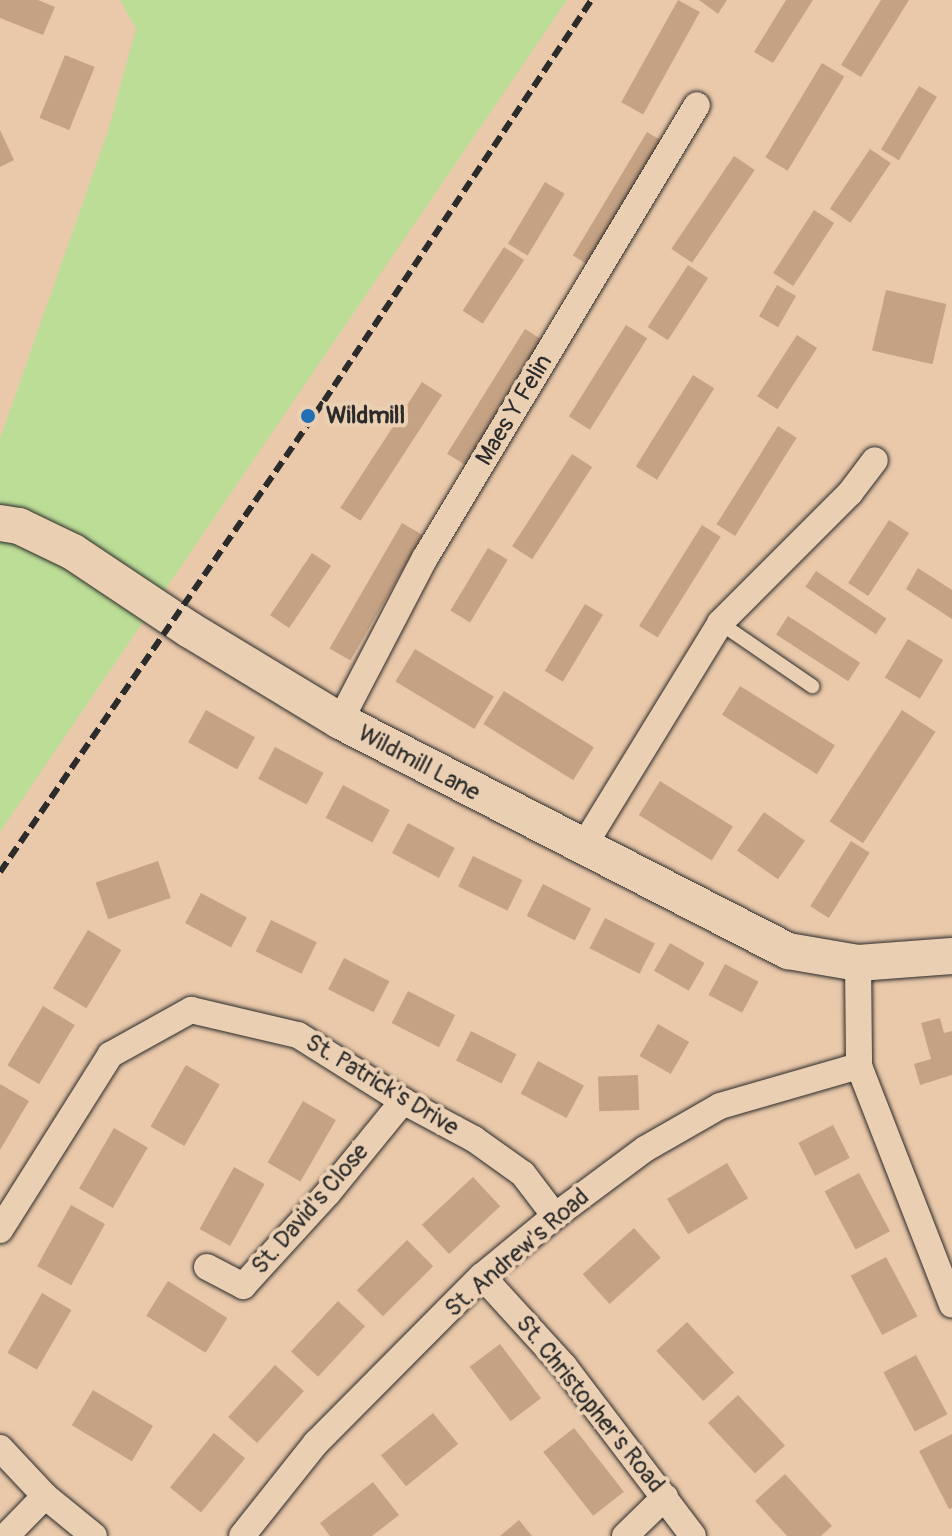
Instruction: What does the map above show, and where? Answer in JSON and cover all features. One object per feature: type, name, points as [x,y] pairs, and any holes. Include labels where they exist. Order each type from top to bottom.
[{"type":"street","name":"Maes Y Felin","points":[[340,721],[425,558],[697,105]]},
{"type":"street","points":[[583,847],[720,623],[850,493],[875,460]]},
{"type":"street","name":"Wildmill Lane","points":[[0,523],[19,526],[73,552],[203,638],[340,721],[788,951],[858,963],[952,956]]},
{"type":"street","points":[[858,963],[859,1066],[943,1255],[952,1304]]},
{"type":"street","name":"St. Patrick's Drive","points":[[0,1230],[110,1055],[191,1010],[298,1035],[403,1101],[474,1139],[523,1174],[555,1216]]},
{"type":"street","name":"St. Andrew's Road","points":[[242,1536],[316,1443],[482,1276],[555,1216],[645,1149],[720,1106],[859,1066]]},
{"type":"street","name":"St. David's Close","points":[[207,1267],[243,1286],[328,1193],[403,1101]]},
{"type":"street","name":"St. Christopher's Road","points":[[482,1276],[564,1366],[693,1536]]},
{"type":"street","points":[[0,1448],[45,1496],[94,1536]]},
{"type":"street","points":[[6,1536],[45,1496]]},
{"type":"street","points":[[625,1536],[665,1497]]},
{"type":"lane","points":[[720,623],[812,686]]},
{"type":"green space","points":[[120,0],[567,0],[0,832],[0,439],[108,131],[136,29]]},
{"type":"building","points":[[0,0],[38,0],[55,7],[43,35],[0,18]]},
{"type":"building","points":[[678,0],[700,12],[643,114],[621,102]]},
{"type":"building","points":[[699,0],[727,0],[718,14]]},
{"type":"building","points":[[786,0],[813,0],[773,63],[754,52]]},
{"type":"building","points":[[881,0],[909,0],[861,77],[841,65]]},
{"type":"building","points":[[65,55],[95,67],[69,130],[40,118]]},
{"type":"building","points":[[822,63],[844,76],[788,171],[765,157]]},
{"type":"building","points":[[919,86],[937,97],[899,160],[881,149]]},
{"type":"building","points":[[0,130],[14,160],[0,167]]},
{"type":"building","points":[[647,132],[667,144],[593,267],[573,255]]},
{"type":"building","points":[[870,149],[891,163],[850,223],[830,209]]},
{"type":"building","points":[[734,156],[755,170],[692,263],[671,249]]},
{"type":"building","points":[[545,182],[565,194],[528,256],[508,244]]},
{"type":"building","points":[[814,210],[834,223],[793,286],[773,273]]},
{"type":"building","points":[[504,247],[524,260],[483,324],[463,311]]},
{"type":"building","points":[[688,265],[708,278],[668,340],[648,327]]},
{"type":"building","points":[[777,285],[796,296],[778,327],[759,316]]},
{"type":"building","points":[[886,290],[946,304],[932,364],[872,350]]},
{"type":"building","points":[[626,325],[647,338],[590,430],[569,417]]},
{"type":"building","points":[[525,329],[544,341],[466,465],[447,454]]},
{"type":"building","points":[[797,335],[817,348],[777,409],[757,396]]},
{"type":"building","points":[[693,375],[714,388],[657,480],[636,467]]},
{"type":"building","points":[[422,382],[442,395],[360,521],[340,508]]},
{"type":"building","points":[[778,426],[797,438],[735,536],[717,524]]},
{"type":"building","points":[[572,454],[592,467],[532,559],[512,546]]},
{"type":"building","points":[[889,520],[909,533],[868,596],[848,583]]},
{"type":"building","points":[[402,523],[423,535],[350,661],[330,649]]},
{"type":"building","points":[[702,525],[721,537],[658,638],[639,626]]},
{"type":"building","points":[[488,548],[508,560],[470,622],[450,611]]},
{"type":"building","points":[[312,553],[331,566],[289,628],[270,615]]},
{"type":"building","points":[[918,568],[952,590],[952,619],[906,589]]},
{"type":"building","points":[[816,571],[886,619],[876,634],[805,587]]},
{"type":"building","points":[[585,604],[603,615],[563,682],[545,671]]},
{"type":"building","points":[[788,616],[860,663],[848,681],[776,634]]},
{"type":"building","points":[[908,639],[943,660],[920,699],[885,678]]},
{"type":"building","points":[[415,649],[494,696],[474,729],[395,682]]},
{"type":"building","points":[[740,686],[835,745],[817,774],[722,715]]},
{"type":"building","points":[[504,691],[594,747],[573,780],[483,724]]},
{"type":"building","points":[[206,710],[255,737],[237,770],[188,742]]},
{"type":"building","points":[[902,710],[936,732],[863,843],[830,822]]},
{"type":"building","points":[[275,747],[324,773],[307,805],[258,779]]},
{"type":"building","points":[[660,781],[733,827],[712,860],[639,815]]},
{"type":"building","points":[[343,785],[390,810],[372,843],[326,818]]},
{"type":"building","points":[[764,812],[805,841],[778,879],[737,851]]},
{"type":"building","points":[[408,823],[455,848],[439,878],[392,853]]},
{"type":"building","points":[[851,841],[870,853],[829,918],[810,906]]},
{"type":"building","points":[[473,856],[522,880],[508,911],[458,887]]},
{"type":"building","points":[[158,861],[171,898],[108,919],[96,882]]},
{"type":"building","points":[[543,884],[591,909],[575,941],[527,916]]},
{"type":"building","points":[[201,893],[247,917],[231,947],[185,923]]},
{"type":"building","points":[[605,918],[655,943],[639,974],[590,948]]},
{"type":"building","points":[[271,920],[317,942],[301,974],[256,951]]},
{"type":"building","points":[[88,930],[121,950],[86,1008],[53,988]]},
{"type":"building","points":[[670,943],[705,963],[689,991],[654,971]]},
{"type":"building","points":[[344,958],[389,981],[374,1012],[328,989]]},
{"type":"building","points":[[725,964],[759,982],[742,1013],[709,995]]},
{"type":"building","points":[[408,991],[455,1015],[439,1047],[392,1023]]},
{"type":"building","points":[[43,1006],[75,1025],[39,1084],[7,1065]]},
{"type":"building","points":[[940,1018],[944,1033],[952,1031],[952,1075],[920,1085],[914,1064],[931,1059],[921,1023]]},
{"type":"building","points":[[658,1024],[689,1042],[671,1074],[640,1056]]},
{"type":"building","points":[[471,1031],[516,1054],[501,1084],[456,1060]]},
{"type":"building","points":[[538,1061],[584,1085],[567,1118],[521,1094]]},
{"type":"building","points":[[186,1065],[220,1084],[184,1146],[150,1126]]},
{"type":"building","points":[[638,1075],[639,1110],[599,1111],[598,1076]]},
{"type":"building","points":[[0,1084],[29,1101],[0,1150]]},
{"type":"building","points":[[303,1101],[336,1120],[300,1181],[268,1162]]},
{"type":"building","points":[[833,1125],[850,1158],[815,1176],[798,1143]]},
{"type":"building","points":[[114,1128],[148,1148],[113,1208],[79,1189]]},
{"type":"building","points":[[727,1163],[748,1198],[688,1234],[667,1199]]},
{"type":"building","points":[[234,1167],[265,1184],[230,1246],[200,1229]]},
{"type":"building","points":[[859,1173],[890,1231],[856,1250],[825,1191]]},
{"type":"building","points":[[473,1177],[500,1206],[449,1254],[422,1225]]},
{"type":"building","points":[[71,1205],[105,1224],[71,1285],[37,1266]]},
{"type":"building","points":[[634,1228],[661,1258],[609,1304],[583,1274]]},
{"type":"building","points":[[407,1240],[433,1266],[383,1316],[357,1290]]},
{"type":"building","points":[[886,1257],[917,1316],[882,1335],[851,1276]]},
{"type":"building","points":[[168,1281],[227,1318],[206,1353],[146,1316]]},
{"type":"building","points":[[42,1293],[71,1310],[37,1370],[8,1353]]},
{"type":"building","points":[[338,1301],[365,1326],[318,1377],[291,1351]]},
{"type":"building","points":[[687,1322],[734,1372],[703,1401],[656,1351]]},
{"type":"building","points":[[500,1344],[541,1398],[511,1421],[470,1367]]},
{"type":"building","points":[[916,1355],[947,1414],[915,1432],[883,1372]]},
{"type":"building","points":[[275,1365],[304,1391],[257,1443],[228,1417]]},
{"type":"building","points":[[93,1390],[153,1426],[132,1461],[72,1425]]},
{"type":"building","points":[[738,1395],[785,1445],[755,1473],[708,1423]]},
{"type":"building","points":[[433,1413],[458,1444],[406,1486],[381,1455]]},
{"type":"building","points":[[574,1428],[624,1492],[593,1516],[543,1452]]},
{"type":"building","points":[[214,1433],[245,1458],[201,1513],[170,1487]]},
{"type":"building","points":[[952,1434],[952,1508],[949,1509],[919,1451]]},
{"type":"building","points":[[785,1474],[832,1526],[821,1536],[787,1536],[755,1501]]},
{"type":"building","points":[[373,1482],[399,1515],[372,1536],[330,1536],[320,1523]]},
{"type":"building","points":[[519,1520],[532,1536],[500,1536]]},
{"type":"railway","points":[[0,872],[324,401],[591,0]]},
{"type":"place","name":"Wildmill","points":[[308,416]]}]
